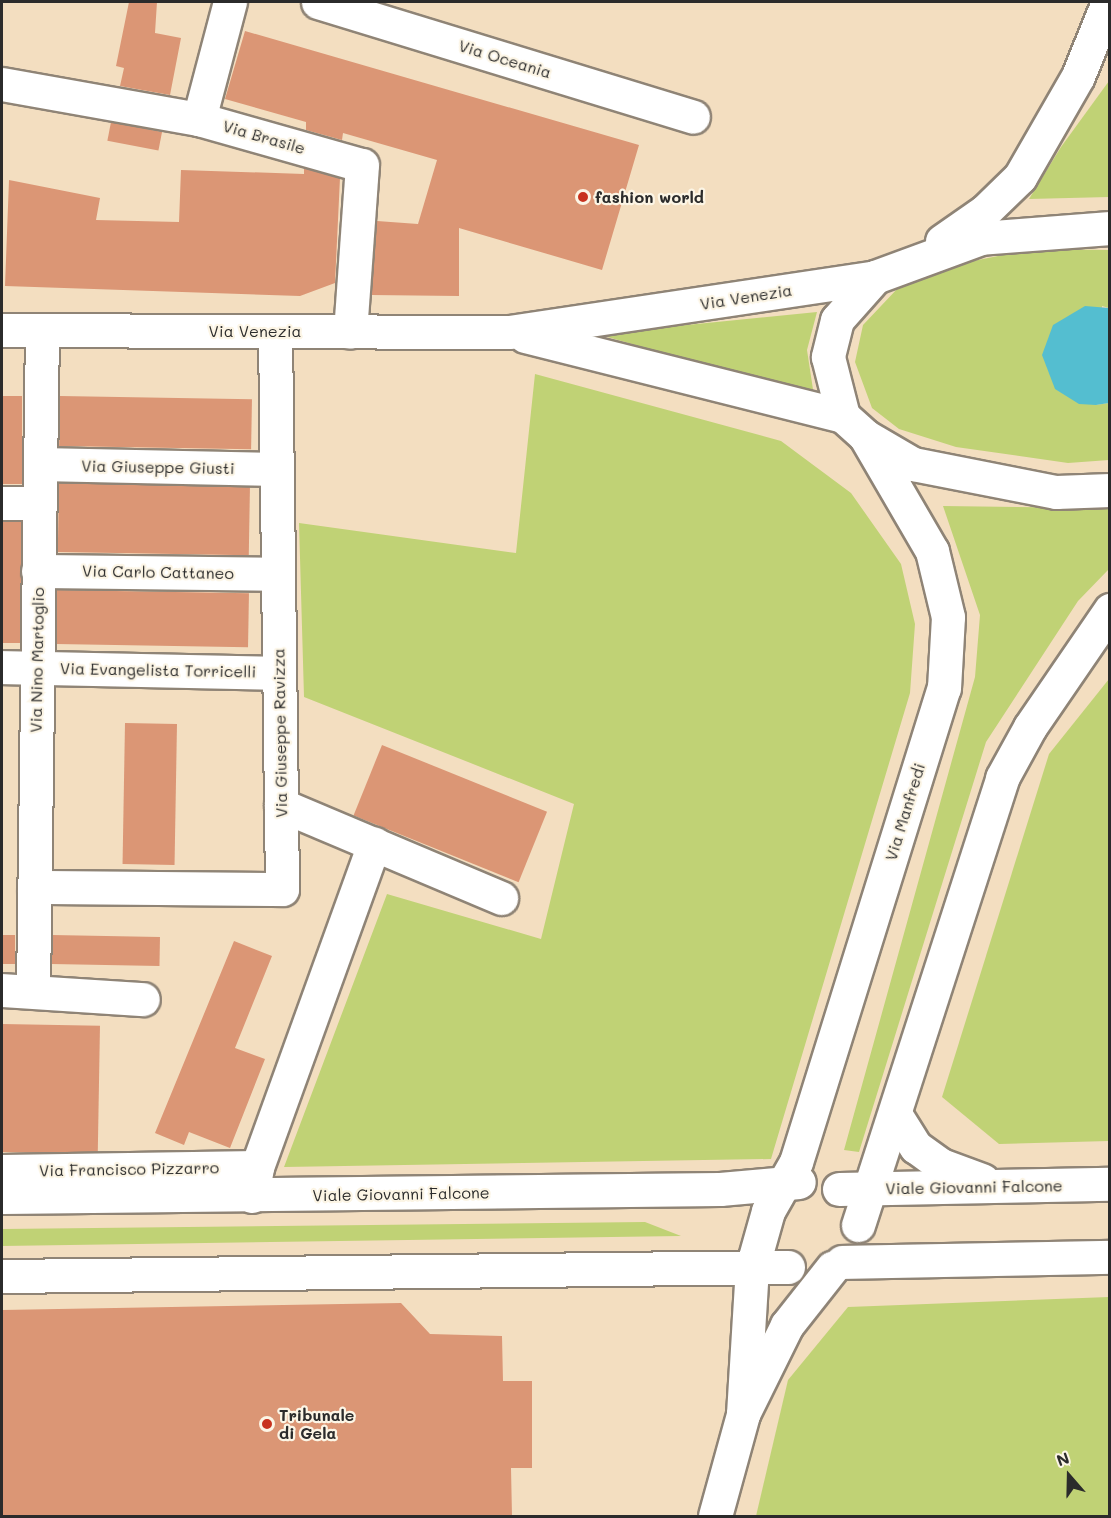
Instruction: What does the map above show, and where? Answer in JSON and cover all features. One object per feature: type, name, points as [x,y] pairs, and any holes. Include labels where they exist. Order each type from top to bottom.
[{"type":"street","points":[[199,119],[230,2]]},
{"type":"street","name":"Via Oceania","points":[[318,2],[693,117]]},
{"type":"street","points":[[918,258],[985,211],[1020,177],[1078,76],[1108,2]]},
{"type":"street","name":"Via Brasile","points":[[2,84],[199,119],[362,165],[350,332]]},
{"type":"street","points":[[875,277],[918,258],[981,238],[1110,228]]},
{"type":"street","name":"Via Venezia","points":[[2,330],[509,332],[875,277]]},
{"type":"street","name":"Via Manfredi","points":[[788,1186],[944,688],[948,617],[932,551],[854,426],[828,357],[837,320],[875,277]]},
{"type":"street","name":"Via Nino Martoglio","points":[[17,990],[34,887],[42,330]]},
{"type":"street","name":"Via Giuseppe Ravizza","points":[[34,887],[282,889],[275,331]]},
{"type":"street","name":"Via Venezia","points":[[509,332],[854,426],[913,464],[982,480],[1056,492],[1110,490]]},
{"type":"street","name":"Via Giuseppe Giusti","points":[[40,464],[277,469]]},
{"type":"street","points":[[2,503],[39,503]]},
{"type":"street","name":"Via Carlo Cattaneo","points":[[38,571],[277,574]]},
{"type":"street","points":[[715,1516],[743,1414],[787,1325],[854,1246],[858,1225],[1002,778],[1030,727],[1110,610]]},
{"type":"street","name":"Via Evangelista Torricelli","points":[[2,667],[279,673]]},
{"type":"street","points":[[281,805],[501,898]]},
{"type":"street","points":[[255,1182],[374,844]]},
{"type":"street","points":[[17,990],[143,999]]},
{"type":"street","points":[[895,1114],[916,1147],[941,1165],[998,1186]]},
{"type":"street","name":"Via Francisco Pizzarro","points":[[2,1171],[255,1182]]},
{"type":"street","points":[[743,1414],[752,1268],[766,1233],[768,1212],[788,1186],[820,1181],[839,1189],[853,1205],[858,1225]]},
{"type":"street","name":"Viale Giovanni Falcone","points":[[2,1197],[255,1182],[720,1190],[788,1186]]},
{"type":"street","name":"Viale Giovanni Falcone","points":[[839,1189],[1110,1184]]},
{"type":"street","points":[[766,1233],[770,1246],[788,1267]]},
{"type":"street","points":[[2,1276],[690,1270],[788,1267],[810,1273],[837,1265],[1110,1257]]},
{"type":"street","points":[[690,1270],[724,1292],[748,1320]]},
{"type":"green space","points":[[1109,81],[1109,197],[1029,199],[1061,147]]},
{"type":"green space","points":[[1033,249],[1109,250],[1109,308],[1102,306],[1096,405],[1109,403],[1109,460],[1068,463],[956,447],[899,429],[872,408],[855,362],[863,325],[898,288],[963,263]]},
{"type":"green space","points":[[817,312],[807,350],[814,396],[597,334]]},
{"type":"green space","points":[[535,374],[781,441],[851,493],[901,564],[915,624],[910,693],[771,1159],[284,1167],[387,894],[541,939],[574,804],[304,697],[299,523],[516,553]]},
{"type":"green space","points":[[943,506],[1109,508],[1109,569],[1078,601],[986,742],[859,1152],[844,1150],[975,677],[980,615]]},
{"type":"green space","points":[[1109,679],[1109,1141],[999,1144],[942,1097],[1049,754]]},
{"type":"green space","points":[[645,1222],[681,1236],[2,1246],[2,1229]]},
{"type":"green space","points":[[1109,1297],[1109,1516],[756,1516],[788,1380],[848,1307]]},
{"type":"water","points":[[1085,306],[1109,308],[1109,403],[1079,404],[1055,389],[1042,355],[1053,325]]},
{"type":"building","points":[[129,2],[157,2],[155,33],[181,38],[170,95],[120,86],[124,68],[116,66]]},
{"type":"building","points":[[245,31],[639,145],[602,270],[459,228],[459,296],[371,295],[377,221],[418,224],[437,160],[343,133],[342,140],[306,130],[306,122],[225,99]]},
{"type":"building","points":[[111,122],[162,132],[158,151],[107,141]]},
{"type":"building","points":[[304,168],[340,178],[335,283],[300,296],[5,286],[9,180],[100,198],[96,220],[179,222],[181,170],[304,174]]},
{"type":"building","points":[[2,396],[22,396],[22,484],[2,484]]},
{"type":"building","points":[[60,396],[252,399],[251,449],[59,446]]},
{"type":"building","points":[[59,483],[250,486],[249,555],[58,552]]},
{"type":"building","points":[[2,522],[21,522],[21,643],[2,643]]},
{"type":"building","points":[[57,590],[249,593],[248,647],[56,644]]},
{"type":"building","points":[[125,723],[177,724],[175,865],[123,864]]},
{"type":"building","points":[[382,745],[547,812],[519,882],[354,815]]},
{"type":"building","points":[[2,935],[15,935],[15,964],[2,964]]},
{"type":"building","points":[[52,935],[160,937],[159,966],[51,964]]},
{"type":"building","points":[[234,941],[272,956],[235,1048],[265,1059],[230,1148],[189,1132],[184,1145],[155,1133]]},
{"type":"building","points":[[2,1024],[100,1026],[98,1154],[2,1152]]},
{"type":"building","name":"Tribunale di Gela","points":[[401,1303],[430,1334],[502,1336],[503,1381],[532,1381],[532,1468],[511,1468],[512,1516],[2,1516],[2,1310]]},
{"type":"place","name":"fashion world","points":[[583,197]]},
{"type":"place","name":"Tribunale di Gela","points":[[267,1424]]}]
